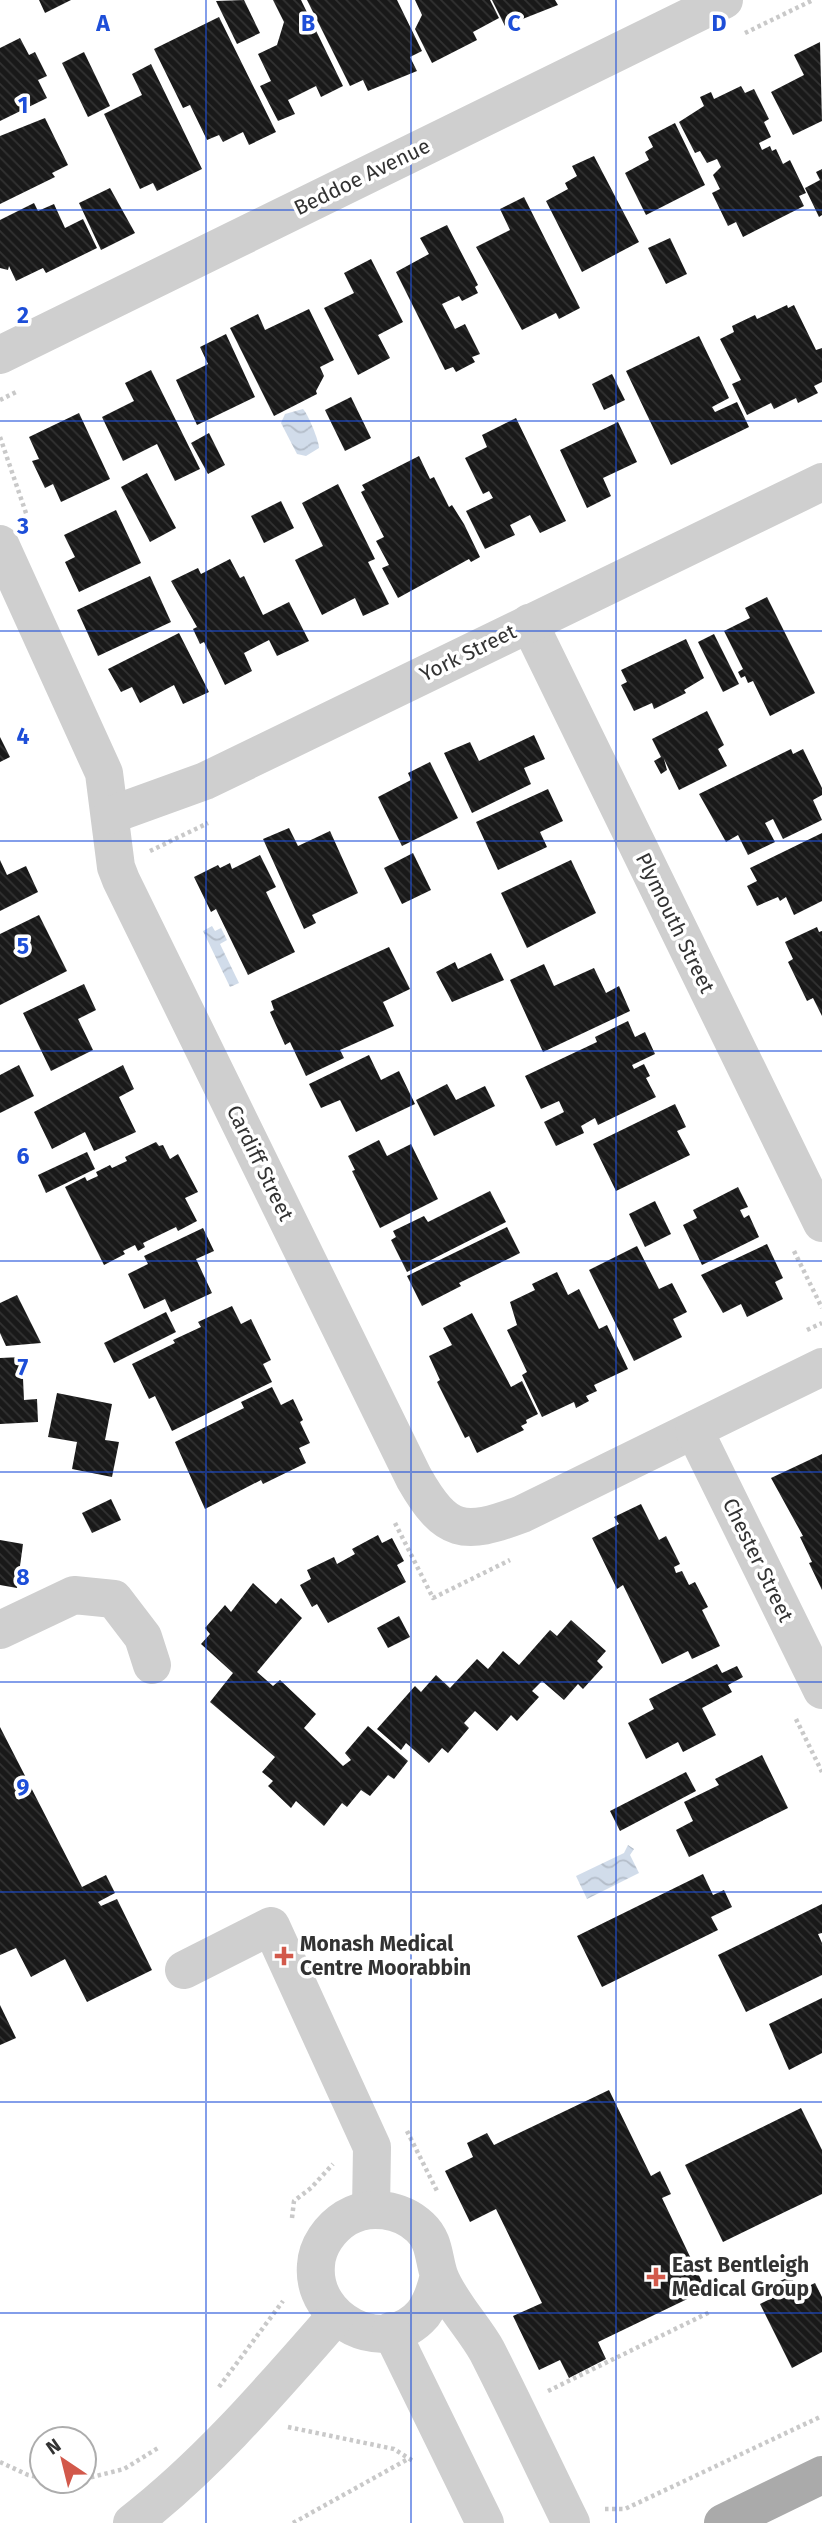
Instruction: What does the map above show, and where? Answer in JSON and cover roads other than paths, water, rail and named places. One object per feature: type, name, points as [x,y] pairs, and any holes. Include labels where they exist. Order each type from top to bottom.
[{"type":"main road","points":[[723,2523],[822,2475]]},
{"type":"street","name":"Beddoe Avenue","points":[[0,355],[724,0]]},
{"type":"street","name":"York Street","points":[[129,810],[205,781],[822,482]]},
{"type":"street","name":"Cardiff Street","points":[[16,536],[104,773],[129,810],[116,867],[121,880],[414,1478],[431,1507],[449,1523],[463,1527],[478,1528],[495,1524],[822,1367]]},
{"type":"street","name":"Plymouth Street","points":[[529,623],[822,1223]]},
{"type":"street","name":"Chester Street","points":[[694,1430],[807,1700]]},
{"type":"street","points":[[0,1630],[74,1595],[114,1600],[143,1637],[152,1665]]},
{"type":"street","points":[[184,1970],[271,1926],[372,2147],[371,2210]]},
{"type":"street","points":[[439,2275],[434,2296],[422,2314],[411,2323],[391,2332],[372,2333],[352,2328],[335,2317],[316,2285],[316,2263],[324,2240],[338,2224],[350,2216],[371,2210],[392,2211],[423,2229],[434,2247],[439,2275],[486,2349],[514,2407],[586,2516]]},
{"type":"street","points":[[132,2523],[162,2500],[247,2418],[335,2317]]},
{"type":"street","points":[[391,2332],[485,2523]]},
{"type":"water","points":[[303,409],[319,448],[306,456],[297,454],[281,423],[285,414]]},
{"type":"water","points":[[212,926],[215,931],[221,928],[227,940],[220,944],[239,983],[230,987],[203,931]]},
{"type":"water","points":[[628,1845],[634,1849],[630,1855],[639,1873],[587,1899],[576,1876],[624,1853]]},
{"type":"place","name":"Monash Medical Centre Moorabbin","points":[[284,1956]]},
{"type":"place","name":"East Bentleigh Medical Group","points":[[656,2277]]}]
